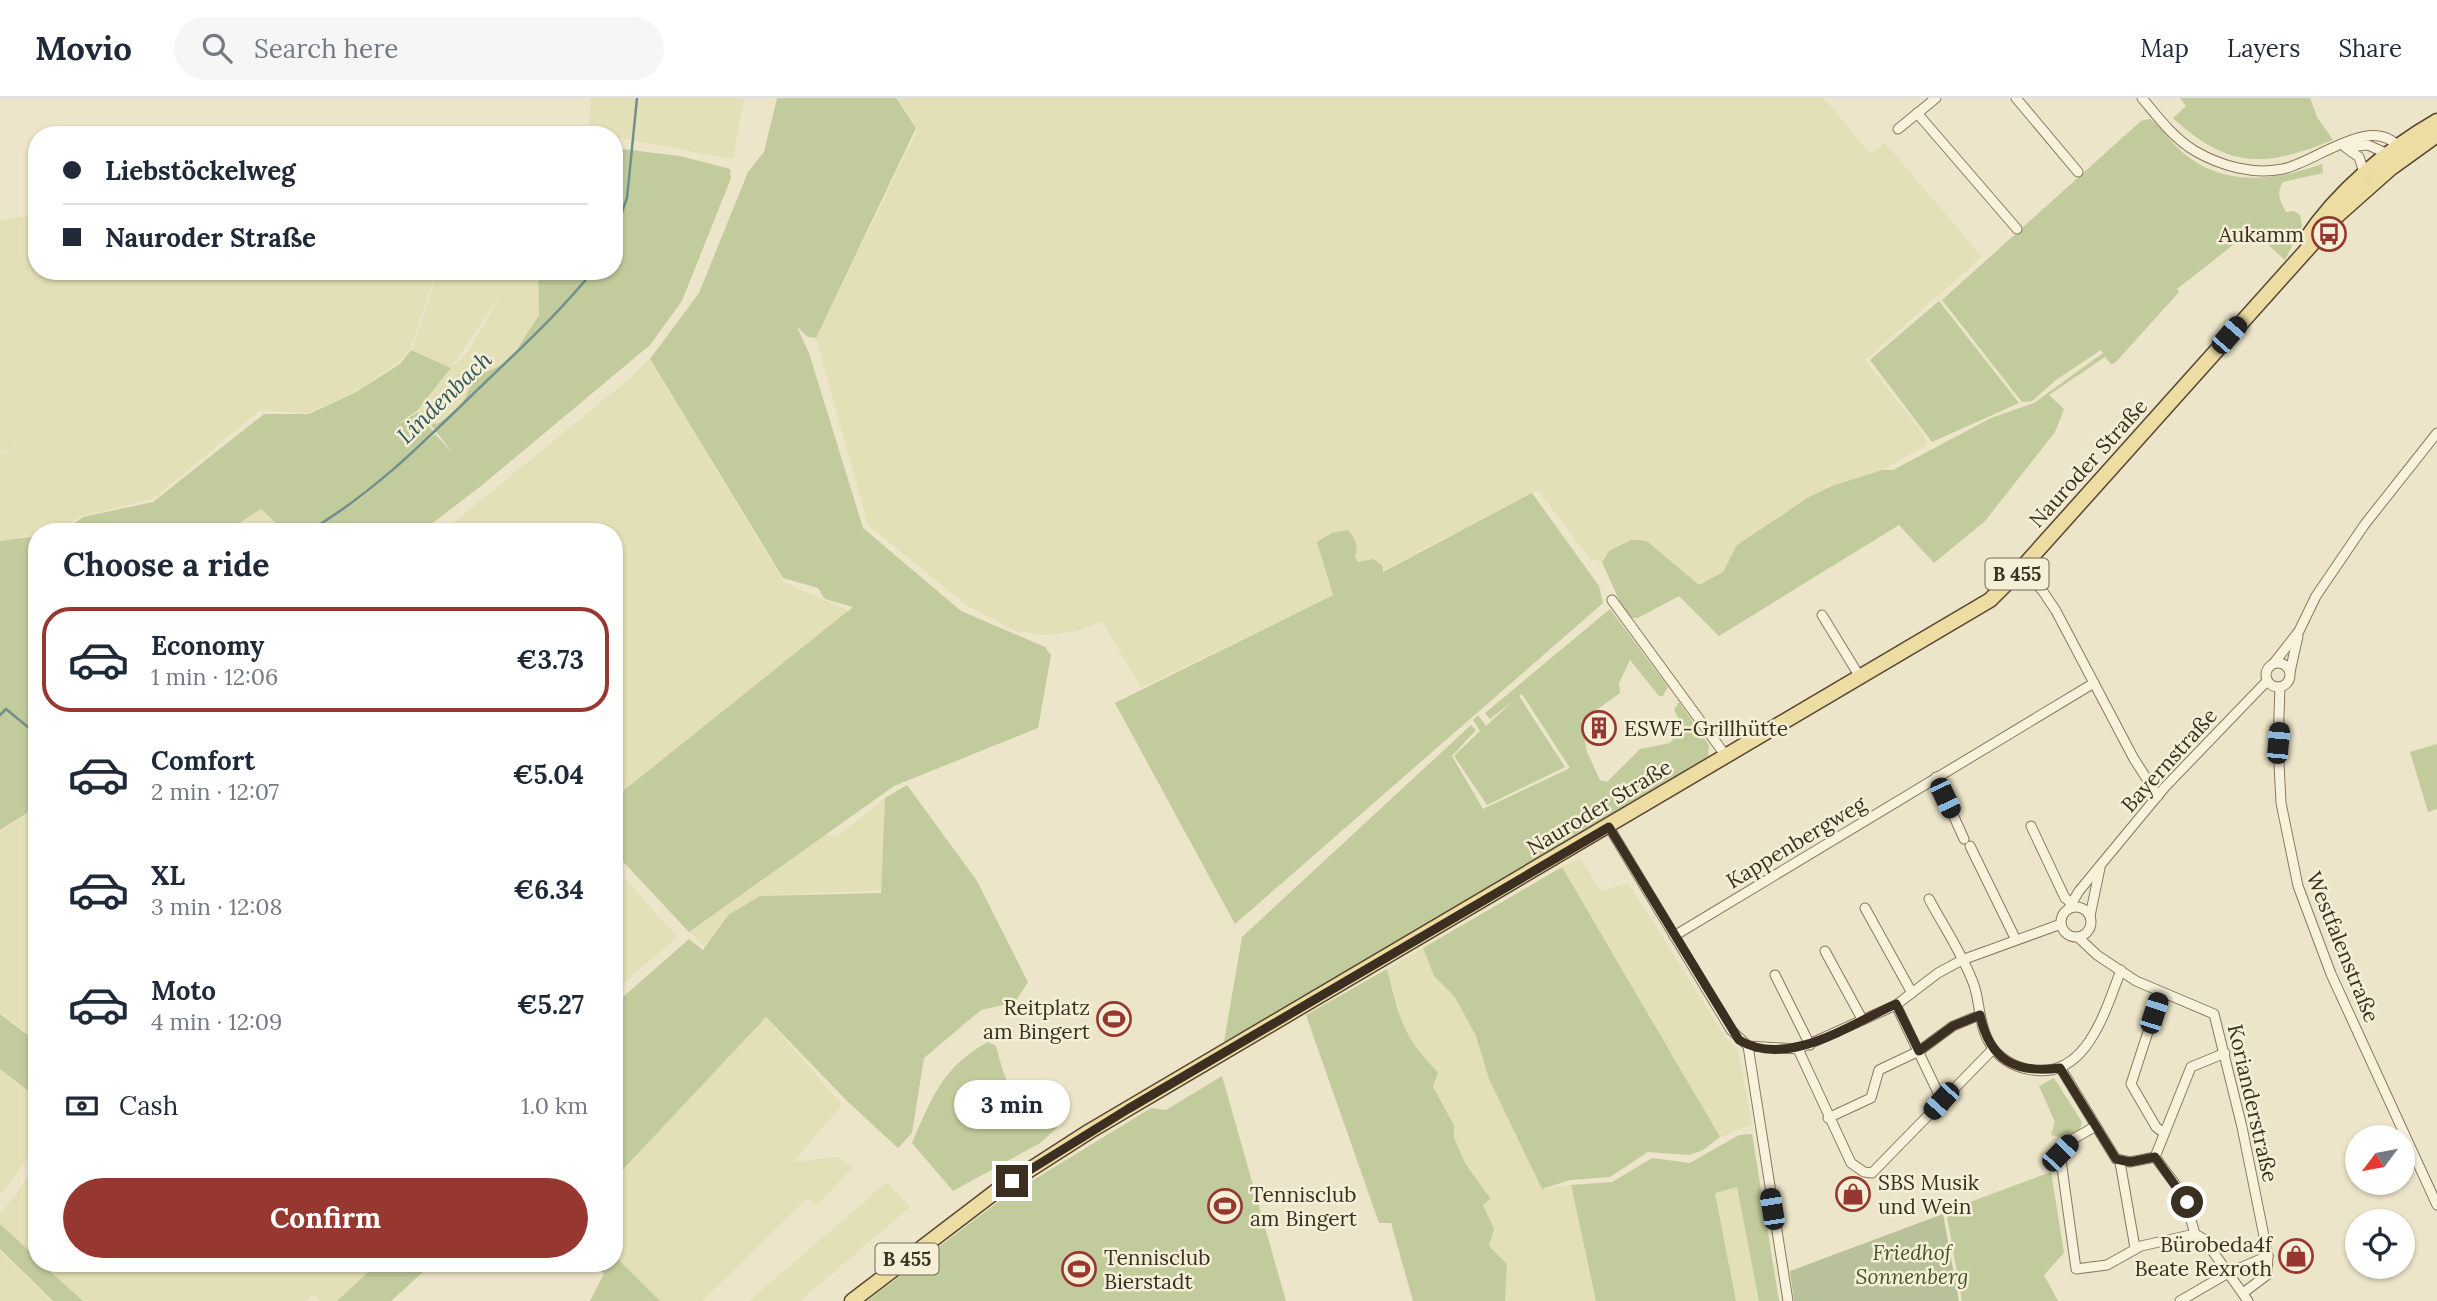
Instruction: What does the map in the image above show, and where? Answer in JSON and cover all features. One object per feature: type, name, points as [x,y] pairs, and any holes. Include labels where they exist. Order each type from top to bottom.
[{"type":"main road","name":"Nauroder Straße","points":[[2294,262],[2319,220],[2365,176],[2396,155],[2437,121]]},
{"type":"main road","name":"Nauroder Straße","points":[[852,1301],[961,1217],[1058,1151],[1977,609],[2020,570],[2294,262],[2396,155],[2437,135]]},
{"type":"street","points":[[1898,128],[1936,98]]},
{"type":"street","points":[[2016,98],[2078,172]]},
{"type":"street","points":[[2142,98],[2179,140],[2197,153],[2226,165],[2251,170],[2280,169],[2345,147],[2368,145],[2396,155]]},
{"type":"street","points":[[1917,113],[2017,229]]},
{"type":"street","points":[[2329,152],[2376,134],[2389,137],[2396,155]]},
{"type":"street","points":[[2345,147],[2359,157],[2365,176]]},
{"type":"street","points":[[2299,631],[2290,680],[2280,687],[2267,681],[2266,673],[2299,631],[2316,596],[2365,524],[2437,433]]},
{"type":"street","points":[[2020,570],[2042,590],[2056,611],[2158,796]]},
{"type":"street","points":[[1612,600],[1726,756]]},
{"type":"street","points":[[1822,615],[1860,677]]},
{"type":"street","points":[[2274,663],[2282,663],[2290,671]]},
{"type":"street","name":"Bayernstraße","points":[[2071,905],[2158,796],[2267,681]]},
{"type":"street","name":"Kappenbergweg","points":[[1674,936],[2094,683]]},
{"type":"street","name":"Westfalenstraße","points":[[2280,687],[2280,790],[2298,886],[2331,974],[2437,1205]]},
{"type":"street","points":[[1936,777],[2016,940]]},
{"type":"street","points":[[2031,826],[2066,898],[2071,905],[2084,909],[2090,916],[2089,929],[2078,937],[2069,935],[2061,924],[2062,914],[2071,905]]},
{"type":"street","points":[[1609,827],[1731,1030],[1748,1046],[1761,1146],[1788,1301]]},
{"type":"street","name":"Bayernstraße","points":[[2090,916],[2100,867]]},
{"type":"street","points":[[1929,899],[1976,992],[1980,1015],[1993,1049],[2010,1063],[2030,1070],[2060,1068],[2088,1046],[2121,971]]},
{"type":"street","points":[[1865,908],[1912,993]]},
{"type":"street","points":[[1748,1046],[1798,1049],[1810,1045],[1896,1004],[1962,960],[2061,924]]},
{"type":"street","name":"Korianderstraße","points":[[2078,937],[2097,955],[2121,971],[2161,992],[2214,1013],[2268,1256]]},
{"type":"street","points":[[1825,951],[1862,1019]]},
{"type":"street","points":[[1774,975],[1810,1045]]},
{"type":"street","points":[[2161,992],[2131,1084],[2156,1127],[2164,1133]]},
{"type":"street","points":[[1896,1004],[1941,1101]]},
{"type":"street","points":[[1828,1118],[1871,1098],[1879,1070],[1919,1051],[1953,1026],[1980,1015]]},
{"type":"street","points":[[1798,1049],[1851,1163],[1864,1172],[1872,1173],[1993,1049]]},
{"type":"street","points":[[2155,1157],[2191,1067],[2225,1053]]},
{"type":"street","points":[[2060,1068],[2120,1161],[2135,1248]]},
{"type":"street","points":[[2096,1126],[2075,1138],[2060,1153],[2076,1269],[2107,1265],[2135,1248],[2196,1234]]},
{"type":"street","points":[[2120,1161],[2155,1157]]},
{"type":"street","points":[[2155,1157],[2184,1196],[2196,1234],[2204,1239],[2228,1273],[2245,1297],[2267,1275],[2268,1256],[2228,1273],[2180,1301]]},
{"type":"shaded area","points":[[590,98],[744,98],[733,159],[623,138],[623,126],[589,126]]},
{"type":"shaded area","points":[[896,98],[1824,98],[1870,154],[1885,143],[1982,257],[1865,360],[1921,431],[1927,442],[1925,446],[1882,470],[1832,486],[1784,513],[1737,545],[1723,572],[1699,585],[1648,542],[1604,555],[1602,562],[1590,559],[1538,490],[1384,570],[1383,566],[1359,562],[1355,557],[1333,595],[1141,688],[1102,621],[1077,631],[1044,635],[1016,631],[966,605],[868,525],[816,338],[918,129]]},
{"type":"shaded area","points":[[28,216],[28,280],[433,280],[411,347],[399,362],[355,392],[308,413],[260,410],[153,499],[79,517],[71,523],[28,523],[28,536],[0,541],[0,454],[24,444],[0,452],[0,220]]},
{"type":"shaded area","points":[[435,280],[510,280],[537,280],[539,315],[516,351],[500,365],[475,377],[461,406],[439,423],[430,423],[418,411],[452,368],[412,350]],"holes":[[[510,280],[467,353],[453,366]]]},
{"type":"shaded area","points":[[649,359],[784,582],[849,611],[623,790],[623,523],[453,523],[629,379]]},
{"type":"shaded area","points":[[261,509],[275,523],[240,523]]},
{"type":"shaded area","points":[[885,798],[881,890],[761,896],[727,915],[704,947],[656,895],[819,833],[837,837]]},
{"type":"shaded area","points":[[28,814],[28,1033],[0,1013],[0,832]]},
{"type":"shaded area","points":[[1580,858],[1601,891],[1628,883],[1726,1038],[1738,1050],[1752,1125],[1720,1137],[1562,867]]},
{"type":"shaded area","points":[[623,876],[677,937],[623,983]]},
{"type":"shaded area","points":[[1423,948],[1434,976],[1455,997],[1476,1036],[1489,1079],[1542,1189],[1571,1185],[1596,1301],[1505,1301],[1507,1264],[1488,1246],[1494,1229],[1483,1205],[1491,1198],[1466,1165],[1454,1138],[1454,1124],[1433,1087],[1438,1072],[1413,1047],[1403,1027],[1387,969]]},
{"type":"shaded area","points":[[766,1017],[842,1105],[793,1162],[839,1157],[852,1168],[816,1206],[808,1197],[702,1301],[660,1301],[623,1264],[623,1169]]},
{"type":"shaded area","points":[[0,1070],[28,1092],[28,1158],[0,1195]]},
{"type":"shaded area","points":[[28,1177],[28,1250],[0,1224],[0,1215]]},
{"type":"shaded area","points":[[887,1182],[910,1207],[800,1301],[749,1301]]},
{"type":"shaded area","points":[[1738,1187],[1759,1301],[1736,1301],[1715,1192]]},
{"type":"shaded area","points":[[0,1251],[51,1301],[0,1301]]},
{"type":"shaded area","points":[[52,1272],[368,1272],[337,1301],[321,1301],[314,1294],[305,1301],[83,1301]]},
{"type":"green space","points":[[777,98],[896,98],[916,128],[816,338],[808,337],[797,327],[809,353],[863,528],[961,611],[1045,647],[1051,655],[1038,728],[894,786],[689,932],[623,862],[623,791],[853,607],[825,599],[818,588],[783,578],[650,359],[699,293],[748,172],[764,152]]},
{"type":"green space","points":[[2180,98],[2310,98],[2317,117],[2333,140],[2268,159],[2231,155],[2193,135],[2173,118],[2186,106]]},
{"type":"green space","points":[[2150,119],[2181,151],[2197,163],[2231,176],[2267,177],[2322,164],[2323,173],[2283,182],[2281,186],[2280,197],[2286,212],[2294,211],[2300,215],[2302,226],[2285,260],[2252,230],[2177,289],[2179,292],[2115,363],[2111,364],[2105,357],[2049,395],[2064,409],[2055,432],[1985,521],[1934,563],[1899,525],[1719,636],[1679,596],[1638,618],[1631,618],[1624,611],[1602,562],[1609,551],[1631,540],[1648,542],[1699,585],[1723,572],[1737,545],[1809,497],[1832,486],[1882,470],[1893,470],[1991,418],[2034,403],[2103,353],[2101,350],[2056,380],[2032,401],[2022,402],[1942,300],[2141,121]]},
{"type":"green space","points":[[623,149],[680,156],[730,169],[731,178],[682,301],[650,345],[433,523],[276,523],[261,509],[240,523],[75,523],[83,517],[153,502],[264,414],[309,414],[356,392],[400,364],[411,350],[451,368],[418,410],[392,428],[418,412],[433,431],[346,511],[435,434],[453,453],[430,424],[439,423],[461,406],[475,377],[501,365],[516,351],[539,315],[538,280],[623,280]]},
{"type":"green space","points":[[1939,301],[2019,403],[1932,442],[1870,360]]},
{"type":"green space","points":[[1532,493],[1599,586],[1603,603],[1235,924],[1115,703],[1333,595],[1317,542],[1332,533],[1348,530],[1356,542],[1355,557],[1358,562],[1373,559],[1383,566],[1383,572]]},
{"type":"green space","points":[[28,537],[28,813],[0,830],[0,541]]},
{"type":"green space","points":[[1610,609],[1668,687],[1663,696],[1659,696],[1630,660],[1619,683],[1620,693],[1581,721],[1587,752],[1600,780],[1607,782],[1640,749],[1670,743],[1683,727],[1674,710],[1679,702],[1709,745],[1708,757],[1615,815],[1224,1042],[1242,937],[1471,725],[1476,730],[1452,756],[1483,809],[1570,768],[1522,694],[1519,696],[1565,767],[1487,805],[1454,756],[1480,731],[1473,720],[1478,715],[1486,726],[1513,701],[1490,719],[1485,713]]},
{"type":"green space","points":[[2437,744],[2437,809],[2428,812],[2410,752]]},
{"type":"green space","points":[[907,785],[977,881],[1028,982],[1015,1002],[981,1010],[924,1058],[912,1133],[898,1148],[847,1101],[766,1017],[623,1169],[623,997],[689,939],[703,950],[728,915],[760,896],[881,893],[885,798]]},
{"type":"green space","points":[[1562,867],[1720,1137],[1703,1150],[1689,1155],[1648,1152],[1610,1177],[1570,1180],[1542,1189],[1489,1079],[1476,1036],[1455,997],[1434,976],[1423,948]]},
{"type":"green space","points":[[1387,969],[1403,1025],[1416,1047],[1438,1072],[1433,1087],[1454,1125],[1454,1138],[1466,1165],[1491,1199],[1483,1205],[1494,1229],[1489,1246],[1507,1264],[1505,1301],[1413,1301],[1391,1223],[1379,1223],[1306,1015]]},
{"type":"green space","points":[[0,1014],[28,1035],[28,1091],[0,1069]]},
{"type":"green space","points":[[988,1042],[996,1046],[1004,1074],[1014,1093],[1030,1106],[1057,1118],[1057,1128],[1040,1143],[953,1191],[912,1143],[933,1098],[949,1073],[973,1051]]},
{"type":"green space","points":[[1222,1076],[1286,1301],[867,1301],[1002,1199],[1151,1108],[1166,1110]]},
{"type":"green space","points":[[2054,1078],[2082,1122],[2080,1129],[2064,1138],[2051,1135],[2055,1122],[2039,1086]]},
{"type":"green space","points":[[1752,1134],[1779,1301],[1759,1301],[1737,1187],[1715,1193],[1736,1301],[1596,1301],[1571,1185],[1612,1182],[1652,1158],[1690,1163],[1739,1135]]},
{"type":"green space","points":[[2051,1172],[2064,1253],[2044,1275],[2058,1301],[1962,1301],[1946,1211]]},
{"type":"green space","name":"Friedhof Sonnenberg","points":[[1943,1214],[1959,1301],[1794,1301],[1790,1271]]},
{"type":"green space","points":[[0,1224],[28,1250],[28,1272],[51,1272],[83,1301],[53,1301],[0,1249]]},
{"type":"green space","points":[[623,1264],[660,1301],[590,1301],[604,1274],[602,1272],[623,1272]]},
{"type":"green space","points":[[368,1272],[423,1272],[391,1301],[337,1301]]},
{"type":"waterway","name":"Lindenbach","points":[[623,209],[627,198],[637,98]]},
{"type":"waterway","name":"Lindenbach","points":[[321,523],[372,487],[413,452],[533,336],[585,280]]},
{"type":"waterway","name":"Lindenbach","points":[[0,715],[6,709],[28,727]]},
{"type":"place","name":"Aukamm","points":[[2329,234]]},
{"type":"place","name":"ESWE-Grillhütte","points":[[1599,728]]},
{"type":"place","name":"Reitplatz am Bingert","points":[[1114,1019]]},
{"type":"place","name":"SBS Musik und Wein","points":[[1853,1194]]},
{"type":"place","name":"Tennisclub am Bingert","points":[[1225,1206]]},
{"type":"place","name":"Bürobeda4f Beate Rexroth","points":[[2296,1256]]},
{"type":"place","name":"Tennisclub Bierstadt","points":[[1079,1269]]},
{"type":"route","points":[[1012,1181],[1128,1109],[1609,827],[1731,1030],[1748,1046],[1798,1049],[1896,1004],[1919,1051],[1953,1026],[1980,1015],[1987,1040],[1993,1049],[2019,1067],[2037,1071],[2060,1068],[2116,1159],[2130,1162],[2155,1157],[2187,1202]]}]
